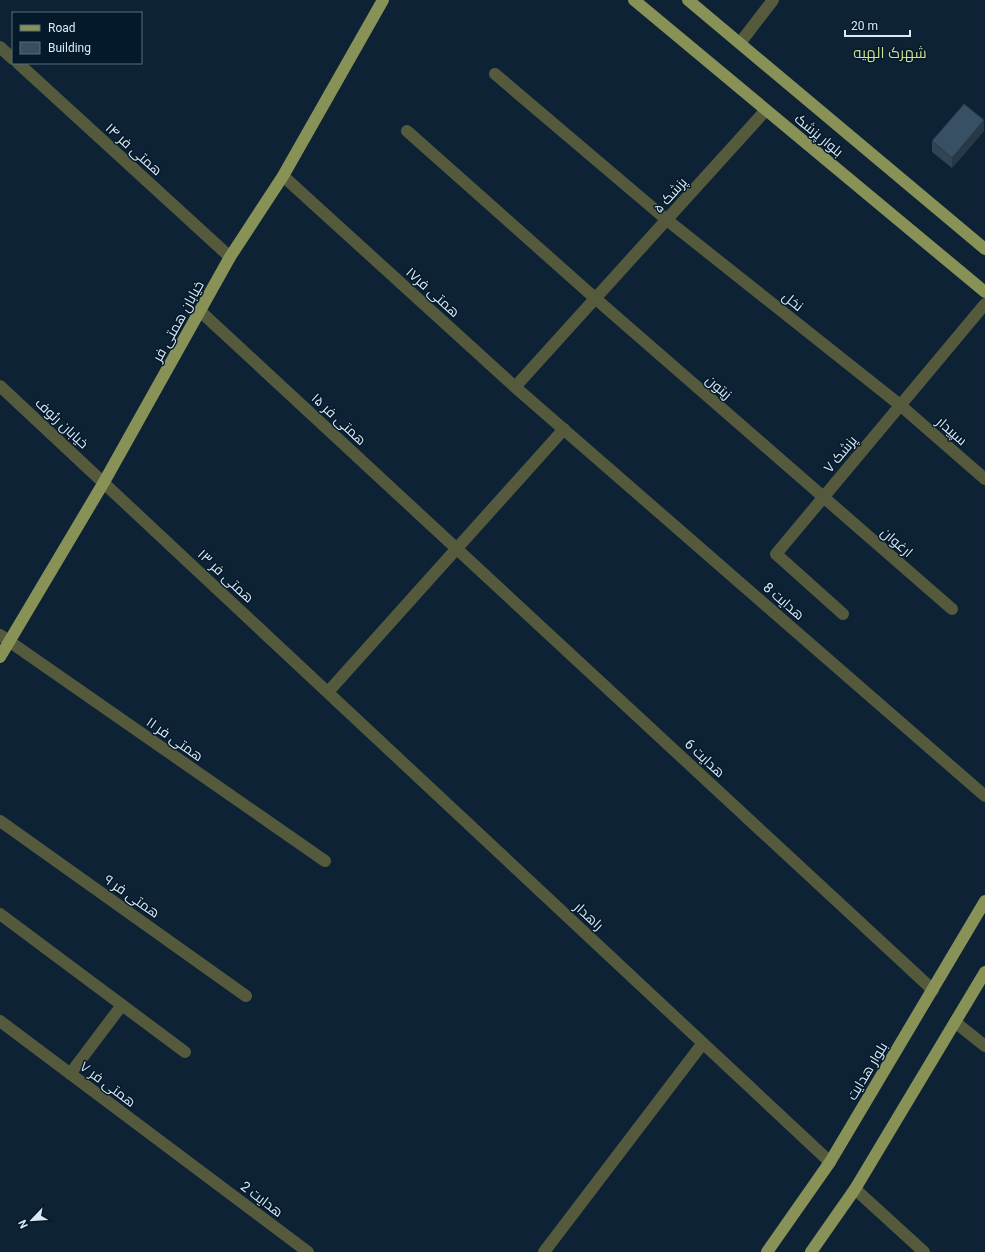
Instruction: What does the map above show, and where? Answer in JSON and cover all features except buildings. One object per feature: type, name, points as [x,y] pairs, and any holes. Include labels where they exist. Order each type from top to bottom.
[{"type":"main road","name":"خیابان همتی فر","points":[[0,657],[4,638],[104,482],[230,257],[283,176],[383,0]]},
{"type":"main road","name":"بلوار پزشک","points":[[634,0],[985,292]]},
{"type":"main road","name":"بلوار پزشک","points":[[688,0],[985,249]]},
{"type":"main road","name":"بلوار هدایت","points":[[768,1252],[830,1162],[985,902]]},
{"type":"main road","points":[[811,1252],[855,1189],[985,972]]},
{"type":"street","points":[[740,43],[773,0]]},
{"type":"street","points":[[0,47],[12,58]]},
{"type":"street","name":"همتی فر ۱۴","points":[[19,64],[230,257]]},
{"type":"street","name":"نخل","points":[[495,74],[667,220],[900,406]]},
{"type":"street","name":"پزشک ۵","points":[[515,386],[596,299],[766,110]]},
{"type":"street","name":"زیتون","points":[[407,131],[596,299],[823,497]]},
{"type":"street","name":"همتی فر۱۷","points":[[283,176],[564,429]]},
{"type":"street","name":"پزشک ۷","points":[[844,614],[776,554],[985,304]]},
{"type":"street","name":"همتی فر ۱۵","points":[[200,311],[457,549]]},
{"type":"street","name":"خیابان رئوف","points":[[0,386],[104,482]]},
{"type":"street","name":"سپیدار","points":[[900,406],[985,479]]},
{"type":"street","points":[[328,692],[564,429]]},
{"type":"street","name":"هدایت 8","points":[[564,429],[985,796]]},
{"type":"street","name":"همتی فر ۱۳","points":[[104,482],[328,692]]},
{"type":"street","name":"ارغوان","points":[[823,497],[952,609]]},
{"type":"street","name":"هدایت 6","points":[[457,549],[933,990]]},
{"type":"street","name":"همتی فر ۱۱","points":[[4,638],[325,861]]},
{"type":"street","name":"راهدار","points":[[328,692],[830,1162]]},
{"type":"street","name":"همتی فر ۹","points":[[0,821],[246,996]]},
{"type":"street","points":[[0,914],[185,1052]]},
{"type":"street","points":[[70,1074],[122,1005]]},
{"type":"street","name":"همتی فر ۷","points":[[0,1021],[198,1170]]},
{"type":"street","points":[[956,1022],[985,1046]]},
{"type":"street","points":[[544,1252],[703,1044]]},
{"type":"street","name":"هدایت 2","points":[[198,1170],[308,1252]]},
{"type":"street","points":[[855,1189],[924,1252]]},
{"type":"district","name":"شهرک الهیه","points":[[890,53]]}]
